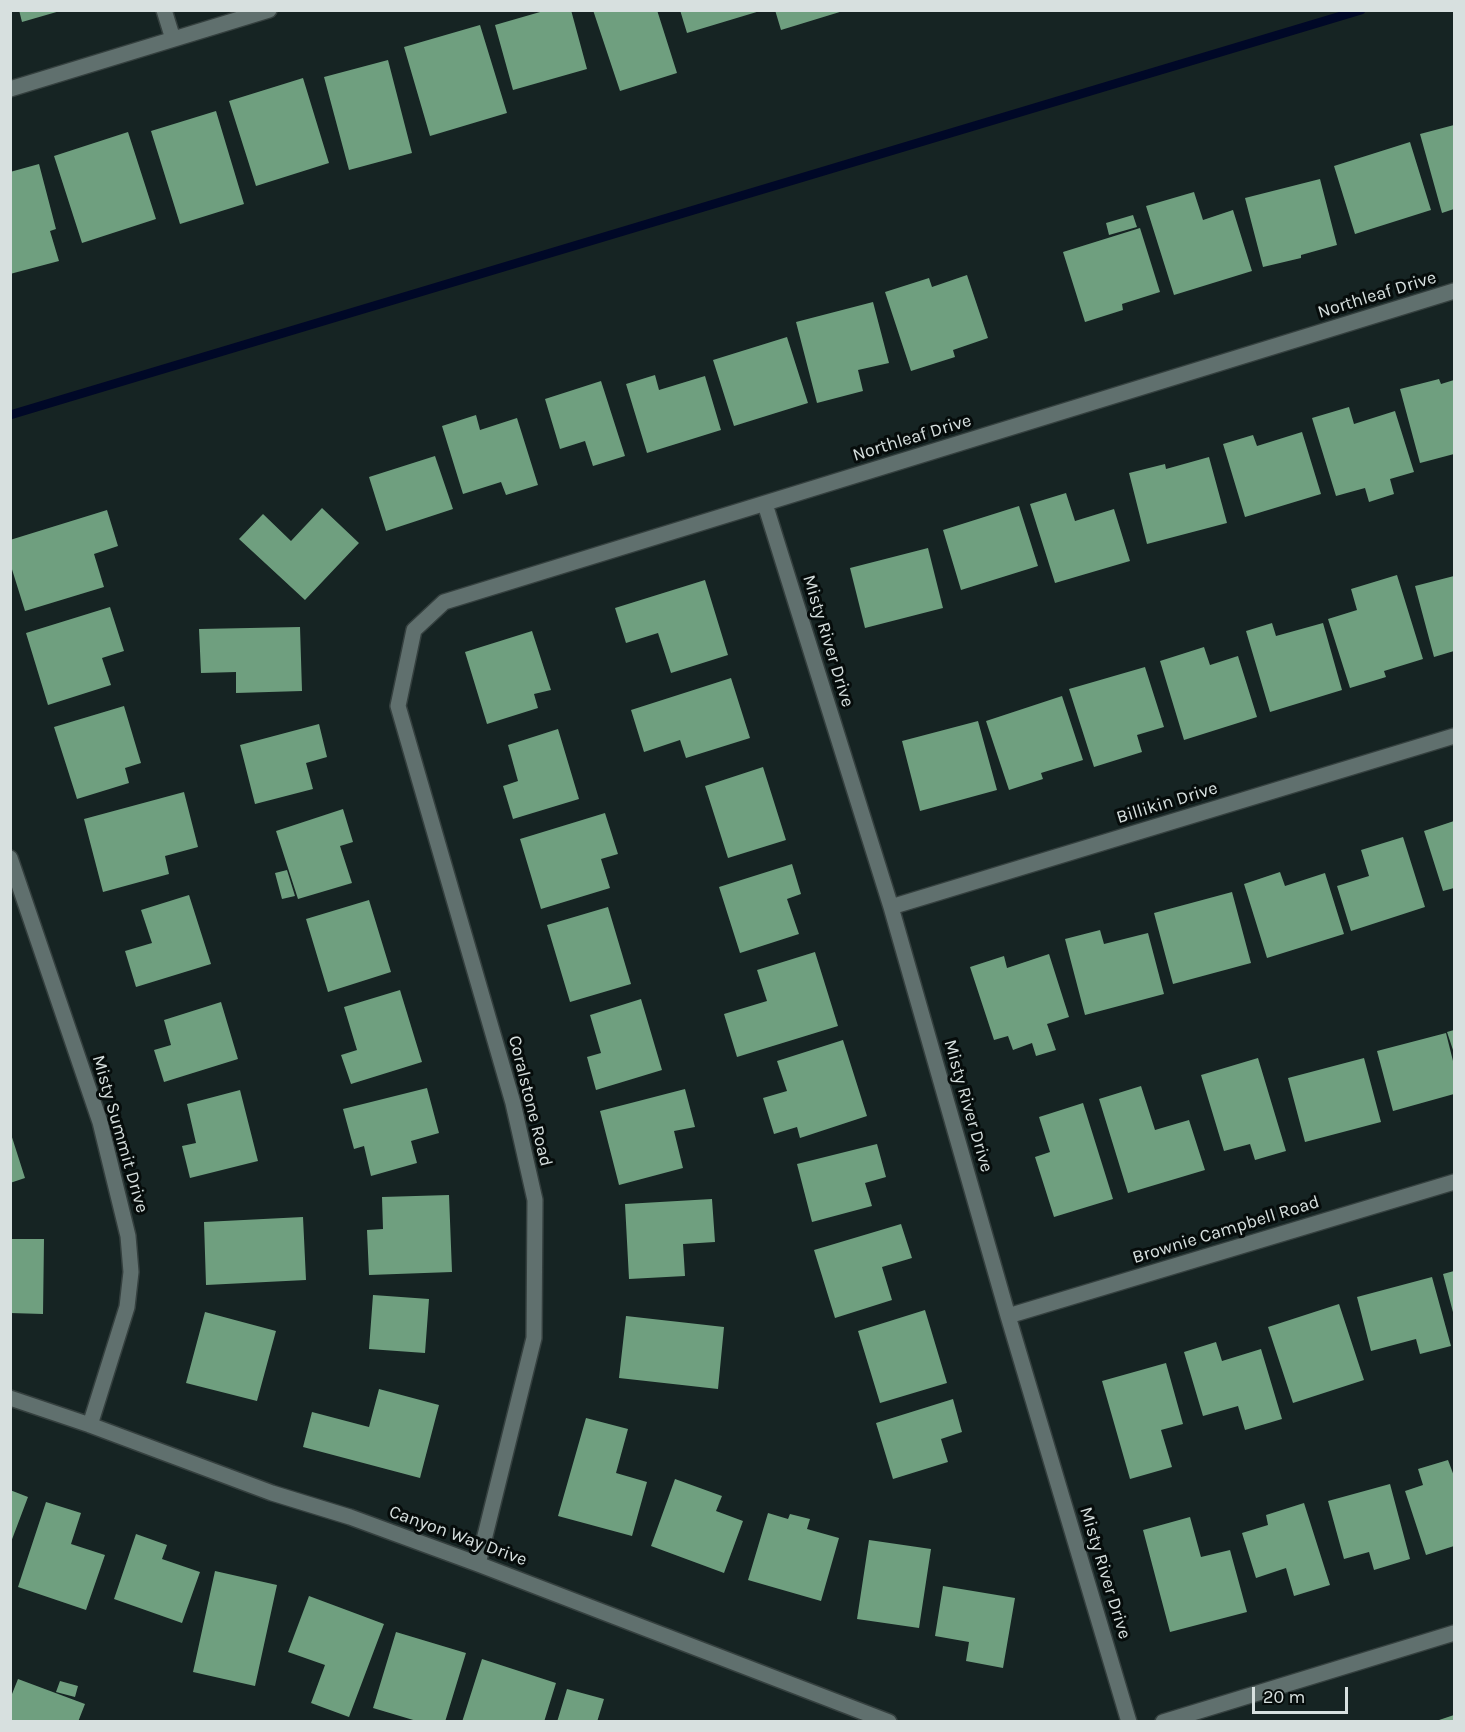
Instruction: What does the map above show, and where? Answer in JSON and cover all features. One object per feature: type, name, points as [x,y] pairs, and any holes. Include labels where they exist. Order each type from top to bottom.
[{"type":"street","points":[[164,10],[173,39]]},
{"type":"street","points":[[10,89],[269,10]]},
{"type":"street","name":"Northleaf Drive","points":[[408,654],[414,630],[444,602],[1455,291]]},
{"type":"street","name":"Misty River Drive","points":[[765,504],[891,907],[1008,1316],[1129,1722]]},
{"type":"street","name":"Coralstone Road","points":[[408,654],[398,706],[513,1103],[535,1200],[534,1338],[478,1564]]},
{"type":"street","name":"Billikin Drive","points":[[891,907],[1455,736]]},
{"type":"street","name":"Misty Summit Drive","points":[[10,858],[100,1122],[128,1236],[131,1272],[127,1307],[90,1425]]},
{"type":"street","name":"Brownie Campbell Road","points":[[1008,1316],[1455,1182]]},
{"type":"street","name":"Canyon Way Drive","points":[[10,1398],[478,1564],[889,1722]]},
{"type":"street","points":[[1163,1722],[1455,1633]]},
{"type":"building","points":[[19,10],[60,10],[60,11],[22,22]]},
{"type":"building","points":[[547,10],[571,10],[587,69],[513,90],[495,25]]},
{"type":"building","points":[[593,10],[657,10],[677,73],[620,91]]},
{"type":"building","points":[[680,10],[760,10],[760,11],[687,33]]},
{"type":"building","points":[[775,10],[842,10],[843,11],[781,30]]},
{"type":"building","points":[[480,25],[507,113],[430,136],[404,47]]},
{"type":"building","points":[[388,60],[412,153],[349,170],[324,77]]},
{"type":"building","points":[[303,78],[329,163],[256,186],[229,101]]},
{"type":"building","points":[[216,111],[244,204],[180,224],[151,131]]},
{"type":"building","points":[[1454,125],[1454,209],[1442,213],[1420,134]]},
{"type":"building","points":[[128,132],[156,219],[82,243],[54,156]]},
{"type":"building","points":[[1410,142],[1431,210],[1355,234],[1334,166]]},
{"type":"building","points":[[39,164],[56,229],[50,231],[59,261],[10,274],[10,172]]},
{"type":"building","points":[[1320,179],[1337,245],[1301,255],[1301,258],[1263,267],[1245,198]]},
{"type":"building","points":[[1194,192],[1203,220],[1233,210],[1252,271],[1174,295],[1146,206]]},
{"type":"building","points":[[1133,215],[1137,227],[1109,235],[1106,223]]},
{"type":"building","points":[[1140,228],[1160,292],[1122,304],[1123,310],[1085,322],[1063,252]]},
{"type":"building","points":[[967,275],[988,338],[953,350],[955,357],[911,371],[885,292],[929,278],[932,287]]},
{"type":"building","points":[[873,302],[889,363],[858,370],[863,391],[817,403],[796,322]]},
{"type":"building","points":[[787,337],[808,403],[734,426],[713,360]]},
{"type":"building","points":[[655,375],[659,390],[705,376],[721,430],[647,453],[626,384]]},
{"type":"building","points":[[1439,379],[1441,384],[1454,380],[1454,454],[1420,463],[1400,389]]},
{"type":"building","points":[[601,381],[625,456],[593,466],[585,441],[560,449],[545,399]]},
{"type":"building","points":[[1349,407],[1354,424],[1395,411],[1414,472],[1390,479],[1394,494],[1369,502],[1365,488],[1336,496],[1312,418]]},
{"type":"building","points":[[476,415],[480,430],[517,418],[538,485],[506,495],[501,482],[463,494],[442,426]]},
{"type":"building","points":[[1302,432],[1321,494],[1245,517],[1223,444],[1253,435],[1257,446]]},
{"type":"building","points":[[435,456],[453,509],[386,531],[369,477]]},
{"type":"building","points":[[1209,457],[1227,523],[1147,544],[1129,473],[1165,464],[1166,469]]},
{"type":"building","points":[[1066,493],[1075,521],[1114,509],[1130,561],[1055,583],[1030,504]]},
{"type":"building","points":[[1019,506],[1038,566],[961,590],[943,530]]},
{"type":"building","points":[[322,508],[359,543],[305,600],[239,539],[263,514],[291,541]]},
{"type":"building","points":[[107,510],[118,546],[94,554],[104,587],[25,611],[10,563],[10,540]]},
{"type":"building","points":[[928,548],[943,608],[865,628],[850,568]]},
{"type":"building","points":[[1397,575],[1423,659],[1384,671],[1386,677],[1350,688],[1328,619],[1357,610],[1351,589]]},
{"type":"building","points":[[1454,576],[1454,651],[1434,657],[1415,586]]},
{"type":"building","points":[[705,580],[728,655],[671,673],[658,633],[626,643],[615,608]]},
{"type":"building","points":[[110,607],[124,651],[102,658],[111,685],[48,705],[26,633]]},
{"type":"building","points":[[1272,623],[1276,636],[1323,623],[1342,690],[1270,712],[1246,631]]},
{"type":"building","points":[[300,627],[302,691],[236,693],[236,672],[201,673],[199,629]]},
{"type":"building","points":[[532,631],[551,690],[534,694],[538,708],[487,724],[465,652]]},
{"type":"building","points":[[1204,647],[1210,665],[1238,656],[1257,717],[1184,740],[1160,661]]},
{"type":"building","points":[[1145,667],[1164,727],[1137,735],[1142,752],[1094,767],[1069,689]]},
{"type":"building","points":[[731,678],[750,738],[686,758],[680,740],[644,752],[631,710]]},
{"type":"building","points":[[1062,696],[1083,760],[1041,773],[1043,779],[1009,790],[986,721]]},
{"type":"building","points":[[124,706],[141,763],[125,768],[129,783],[77,799],[54,727]]},
{"type":"building","points":[[978,721],[997,790],[920,811],[902,741]]},
{"type":"building","points":[[319,724],[327,757],[306,763],[313,789],[255,804],[240,745]]},
{"type":"building","points":[[558,729],[579,799],[513,819],[503,786],[518,781],[508,745]]},
{"type":"building","points":[[763,767],[786,840],[728,858],[705,786]]},
{"type":"building","points":[[184,792],[198,847],[165,856],[169,874],[103,892],[84,819]]},
{"type":"building","points":[[343,809],[353,842],[340,846],[352,883],[298,899],[276,831]]},
{"type":"building","points":[[605,813],[618,854],[601,859],[610,888],[541,909],[520,839]]},
{"type":"building","points":[[1454,821],[1454,888],[1443,891],[1424,831]]},
{"type":"building","points":[[1403,837],[1425,907],[1351,931],[1337,886],[1369,876],[1361,850]]},
{"type":"building","points":[[792,864],[801,894],[787,899],[799,934],[740,953],[719,887]]},
{"type":"building","points":[[287,870],[295,896],[282,899],[275,873]]},
{"type":"building","points":[[1280,872],[1285,886],[1325,873],[1344,934],[1267,958],[1244,884]]},
{"type":"building","points":[[1232,892],[1251,963],[1173,984],[1154,913]]},
{"type":"building","points":[[189,895],[211,964],[136,987],[125,951],[152,943],[141,910]]},
{"type":"building","points":[[369,900],[391,972],[328,992],[306,919]]},
{"type":"building","points":[[608,907],[631,984],[570,1002],[547,925]]},
{"type":"building","points":[[1100,930],[1104,944],[1148,933],[1164,994],[1085,1015],[1065,939]]},
{"type":"building","points":[[815,952],[838,1026],[737,1057],[724,1014],[767,1001],[757,970]]},
{"type":"building","points":[[1049,954],[1069,1017],[1047,1024],[1056,1050],[1036,1056],[1032,1043],[1013,1050],[1008,1036],[994,1040],[970,967],[1004,956],[1007,968]]},
{"type":"building","points":[[400,990],[422,1062],[351,1084],[341,1055],[357,1050],[344,1007]]},
{"type":"building","points":[[641,999],[662,1070],[596,1090],[587,1057],[601,1053],[590,1015]]},
{"type":"building","points":[[221,1002],[238,1059],[164,1082],[154,1050],[171,1045],[164,1020]]},
{"type":"building","points":[[1454,1030],[1454,1053],[1447,1032]]},
{"type":"building","points":[[1446,1033],[1454,1065],[1454,1094],[1393,1111],[1377,1051]]},
{"type":"building","points":[[843,1040],[867,1116],[800,1138],[797,1127],[774,1134],[763,1098],[787,1091],[777,1061]]},
{"type":"building","points":[[1258,1058],[1286,1151],[1255,1160],[1250,1144],[1224,1151],[1201,1075]]},
{"type":"building","points":[[1364,1058],[1381,1122],[1305,1142],[1288,1078]]},
{"type":"building","points":[[1141,1086],[1155,1130],[1189,1120],[1205,1170],[1128,1193],[1099,1099]]},
{"type":"building","points":[[427,1088],[439,1133],[411,1141],[417,1163],[371,1176],[364,1146],[354,1149],[343,1109]]},
{"type":"building","points":[[685,1089],[695,1127],[674,1131],[683,1168],[619,1185],[600,1111]]},
{"type":"building","points":[[240,1090],[258,1161],[190,1178],[182,1146],[196,1143],[187,1104]]},
{"type":"building","points":[[1083,1103],[1113,1199],[1054,1217],[1035,1157],[1050,1152],[1039,1117]]},
{"type":"building","points":[[10,1131],[25,1178],[10,1183]]},
{"type":"building","points":[[877,1144],[886,1177],[865,1183],[872,1206],[812,1222],[797,1164]]},
{"type":"building","points":[[449,1195],[452,1272],[369,1275],[367,1230],[383,1229],[382,1197]]},
{"type":"building","points":[[712,1199],[715,1242],[683,1244],[685,1276],[629,1279],[625,1204]]},
{"type":"building","points":[[303,1217],[306,1280],[206,1285],[204,1222]]},
{"type":"building","points":[[901,1224],[912,1258],[882,1267],[892,1300],[835,1318],[814,1250]]},
{"type":"building","points":[[10,1239],[44,1239],[43,1314],[10,1313]]},
{"type":"building","points":[[1454,1271],[1454,1316],[1443,1274]]},
{"type":"building","points":[[1432,1277],[1451,1346],[1420,1354],[1416,1339],[1371,1351],[1357,1297]]},
{"type":"building","points":[[373,1295],[429,1299],[425,1353],[369,1349]]},
{"type":"building","points":[[1339,1304],[1364,1380],[1293,1403],[1268,1327]]},
{"type":"building","points":[[925,1310],[947,1383],[880,1403],[858,1331]]},
{"type":"building","points":[[205,1312],[276,1331],[257,1401],[186,1383]]},
{"type":"building","points":[[626,1316],[724,1327],[718,1389],[619,1378]]},
{"type":"building","points":[[1216,1342],[1222,1361],[1261,1349],[1282,1419],[1245,1430],[1238,1406],[1203,1416],[1184,1352]]},
{"type":"building","points":[[1166,1363],[1183,1424],[1161,1430],[1172,1467],[1130,1479],[1102,1381]]},
{"type":"building","points":[[379,1389],[439,1405],[420,1478],[303,1447],[312,1412],[369,1427]]},
{"type":"building","points":[[953,1399],[962,1432],[941,1439],[948,1462],[893,1479],[876,1423]]},
{"type":"building","points":[[586,1418],[628,1429],[616,1473],[647,1482],[632,1536],[558,1516]]},
{"type":"building","points":[[1448,1460],[1454,1476],[1454,1546],[1426,1555],[1405,1491],[1423,1485],[1418,1469]]},
{"type":"building","points":[[675,1479],[722,1496],[716,1511],[743,1521],[724,1573],[651,1546]]},
{"type":"building","points":[[1390,1484],[1410,1559],[1374,1570],[1369,1552],[1344,1559],[1328,1501]]},
{"type":"building","points":[[10,1490],[28,1497],[11,1542],[10,1542]]},
{"type":"building","points":[[46,1502],[81,1513],[71,1544],[105,1555],[86,1610],[18,1587]]},
{"type":"building","points":[[1304,1503],[1330,1585],[1294,1596],[1286,1568],[1256,1578],[1242,1533],[1268,1525],[1266,1515]]},
{"type":"building","points":[[768,1513],[788,1519],[790,1514],[810,1519],[807,1529],[839,1538],[821,1601],[748,1580]]},
{"type":"building","points":[[1190,1517],[1201,1557],[1230,1550],[1247,1612],[1170,1632],[1143,1530]]},
{"type":"building","points":[[136,1534],[167,1545],[162,1559],[200,1572],[182,1623],[114,1599]]},
{"type":"building","points":[[869,1540],[931,1549],[919,1628],[857,1619]]},
{"type":"building","points":[[215,1571],[277,1585],[255,1686],[193,1672]]},
{"type":"building","points":[[943,1586],[1015,1598],[1003,1668],[966,1661],[969,1642],[935,1636]]},
{"type":"building","points":[[309,1596],[384,1624],[349,1717],[311,1703],[325,1665],[288,1652]]},
{"type":"building","points":[[396,1632],[466,1653],[445,1722],[420,1722],[373,1708]]},
{"type":"building","points":[[482,1659],[556,1683],[544,1722],[462,1722]]},
{"type":"building","points":[[18,1679],[85,1704],[78,1722],[10,1722],[10,1699]]},
{"type":"building","points":[[60,1681],[78,1686],[75,1697],[56,1692]]},
{"type":"building","points":[[567,1689],[604,1699],[597,1722],[557,1722]]},
{"type":"building","points":[[1454,1715],[1454,1722],[1436,1722],[1436,1721]]},
{"type":"waterway","points":[[10,415],[1361,10]]}]
